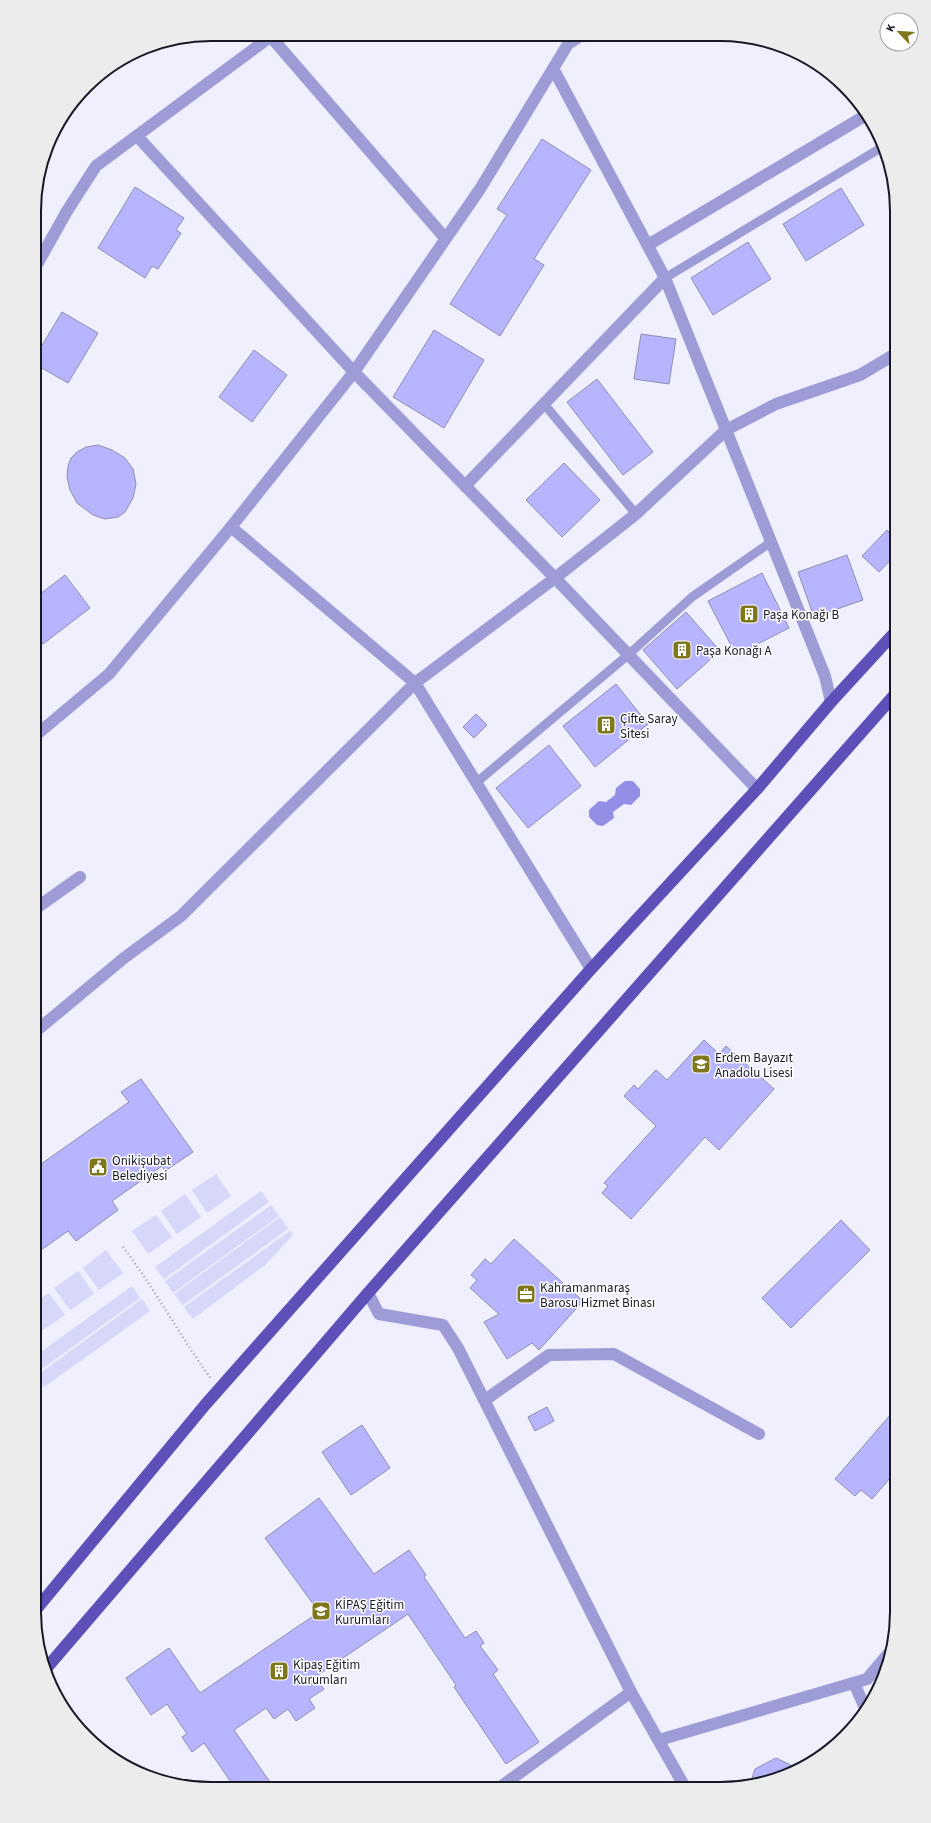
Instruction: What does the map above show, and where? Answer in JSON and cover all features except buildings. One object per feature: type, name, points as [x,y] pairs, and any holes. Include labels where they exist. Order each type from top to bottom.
[{"type":"main road","points":[[41,1600],[218,1389],[590,969],[757,790],[831,702],[890,638]]},
{"type":"main road","points":[[49,1665],[368,1293],[890,700]]},
{"type":"street","points":[[41,257],[67,211],[96,166],[265,41]]},
{"type":"street","points":[[276,41],[445,238]]},
{"type":"street","points":[[41,731],[109,674],[231,526],[354,372],[484,182],[554,70],[568,44],[572,41]]},
{"type":"street","points":[[554,70],[665,278],[825,676],[831,702]]},
{"type":"street","points":[[648,245],[862,118]]},
{"type":"street","points":[[137,136],[354,372],[555,578],[757,790]]},
{"type":"street","points":[[465,486],[665,278]]},
{"type":"street","points":[[41,1027],[124,958],[181,916],[415,682],[555,578],[636,514],[726,430],[776,404],[860,376],[890,358]]},
{"type":"street","points":[[231,526],[415,682],[590,969]]},
{"type":"street","points":[[41,905],[80,877]]},
{"type":"street","points":[[368,1293],[379,1314],[443,1325],[458,1348],[631,1692],[682,1782]]},
{"type":"street","points":[[485,1400],[549,1356],[614,1354],[759,1434]]},
{"type":"street","points":[[659,1740],[854,1683],[867,1678],[883,1660]]},
{"type":"street","points":[[854,1683],[863,1703]]},
{"type":"street","points":[[507,1782],[631,1692]]},
{"type":"lane","points":[[665,278],[878,149]]},
{"type":"lane","points":[[544,404],[636,514]]},
{"type":"lane","points":[[477,782],[628,655],[692,597],[772,542]]},
{"type":"path","points":[[123,1247],[143,1273],[190,1349],[218,1389]]},
{"type":"shaded area","points":[[625,781],[633,781],[640,789],[640,796],[631,805],[624,804],[613,812],[614,818],[603,826],[597,825],[589,817],[589,810],[599,801],[606,802],[615,795],[616,788]]},
{"type":"shaded area","points":[[216,1174],[231,1196],[207,1213],[192,1190]]},
{"type":"shaded area","points":[[261,1191],[269,1202],[164,1279],[155,1267]]},
{"type":"shaded area","points":[[185,1194],[201,1217],[177,1234],[161,1211]]},
{"type":"shaded area","points":[[271,1205],[279,1216],[173,1293],[165,1281]]},
{"type":"shaded area","points":[[156,1215],[172,1237],[148,1254],[132,1231]]},
{"type":"shaded area","points":[[280,1217],[288,1229],[183,1305],[174,1294]]},
{"type":"shaded area","points":[[290,1231],[293,1235],[265,1265],[193,1319],[184,1307]]},
{"type":"shaded area","points":[[106,1250],[123,1273],[99,1290],[83,1268]]},
{"type":"shaded area","points":[[78,1271],[94,1294],[70,1310],[54,1288]]},
{"type":"shaded area","points":[[132,1286],[140,1298],[41,1370],[41,1352]]},
{"type":"shaded area","points":[[49,1293],[65,1315],[41,1331],[41,1298]]},
{"type":"shaded area","points":[[142,1299],[150,1311],[44,1387],[41,1383],[41,1372]]},
{"type":"place","name":"Paşa Konağı B","points":[[749,614]]},
{"type":"place","name":"Paşa Konağı A","points":[[682,650]]},
{"type":"place","name":"Çifte Saray Sitesi","points":[[606,725]]},
{"type":"place","name":"Erdem Bayazıt Anadolu Lisesi","points":[[701,1064]]},
{"type":"place","name":"Onikişubat Belediyesi","points":[[98,1167]]},
{"type":"place","name":"Kahramanmaraş Barosu Hizmet Binası","points":[[526,1294]]},
{"type":"place","name":"KİPAŞ Eğitim Kurumları","points":[[321,1611]]},
{"type":"place","name":"Kipaş Eğitim Kurumları","points":[[279,1671]]}]
